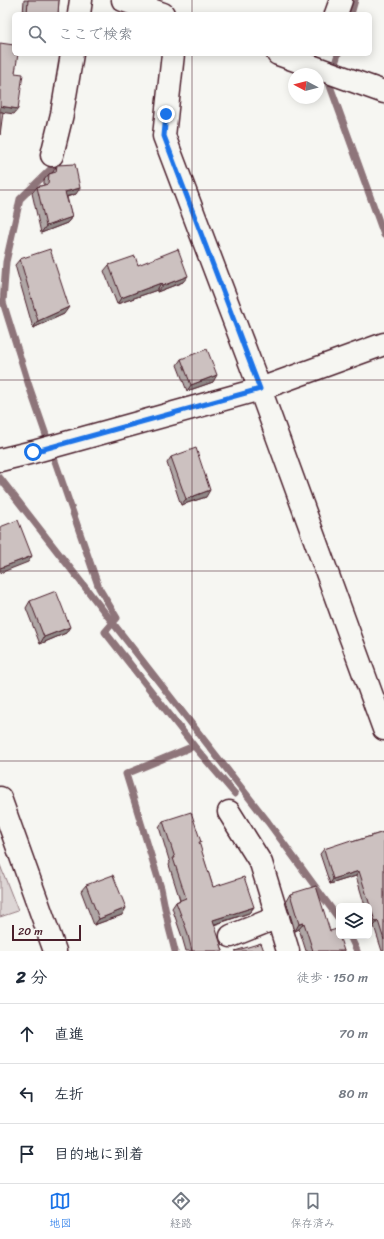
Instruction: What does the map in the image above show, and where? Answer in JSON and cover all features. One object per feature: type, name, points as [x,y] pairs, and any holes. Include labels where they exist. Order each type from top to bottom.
[{"type":"street","points":[[79,12],[81,0]]},
{"type":"street","points":[[123,0],[157,12]]},
{"type":"street","points":[[337,12],[341,0]]},
{"type":"street","points":[[52,155],[62,114],[72,56]]},
{"type":"street","points":[[173,56],[164,136],[260,389],[384,729]]},
{"type":"street","points":[[290,56],[320,61],[384,92]]},
{"type":"street","points":[[0,460],[260,389],[384,344]]},
{"type":"street","points":[[0,798],[55,951]]},
{"type":"street","points":[[230,812],[261,863],[288,951]]},
{"type":"street","points":[[231,936],[278,917]]},
{"type":"shaded area","points":[[0,865],[18,911],[0,917]]},
{"type":"building","points":[[28,0],[59,0],[58,12],[27,12]]},
{"type":"building","points":[[0,43],[12,45],[12,56],[18,56],[15,73],[23,74],[18,109],[0,106]]},
{"type":"building","points":[[0,112],[3,112],[0,135]]},
{"type":"building","points":[[75,164],[80,188],[65,192],[72,217],[46,226],[37,187],[48,184],[49,174],[56,172],[57,165]]},
{"type":"building","points":[[50,249],[69,307],[38,321],[20,259]]},
{"type":"building","points":[[178,249],[188,276],[162,286],[161,283],[121,298],[109,265],[135,256],[138,265]]},
{"type":"building","points":[[207,349],[217,375],[191,385],[181,359]]},
{"type":"building","points":[[196,448],[210,490],[186,499],[171,457]]},
{"type":"building","points":[[18,520],[32,556],[0,568],[0,527]]},
{"type":"building","points":[[56,591],[70,627],[44,637],[30,601]]},
{"type":"building","points":[[191,812],[213,887],[244,877],[254,907],[213,920],[223,951],[192,951],[187,931],[176,902],[186,898],[163,821]]},
{"type":"building","points":[[384,832],[384,940],[378,921],[375,921],[372,912],[372,903],[369,903],[359,871],[333,879],[324,849],[351,840],[352,842]]},
{"type":"building","points":[[113,875],[126,908],[99,919],[86,885]]},
{"type":"building","points":[[316,886],[330,931],[336,929],[336,939],[340,939],[344,951],[313,951],[304,923],[299,924],[290,894]]},
{"type":"building","points":[[261,943],[264,951],[235,951]]},
{"type":"waterway","points":[[352,12],[355,0]]},
{"type":"waterway","points":[[337,56],[329,83],[384,235]]},
{"type":"waterway","points":[[59,158],[57,163],[20,199],[6,262],[3,302],[29,386],[99,588],[117,618],[105,632],[194,746]]},
{"type":"waterway","points":[[0,478],[268,822],[336,915]]},
{"type":"waterway","points":[[175,951],[161,888],[126,774],[194,746],[235,794]]},
{"type":"waterway","points":[[351,939],[357,951]]},
{"type":"route","points":[[33,452],[260,389],[164,136],[166,114]]}]
